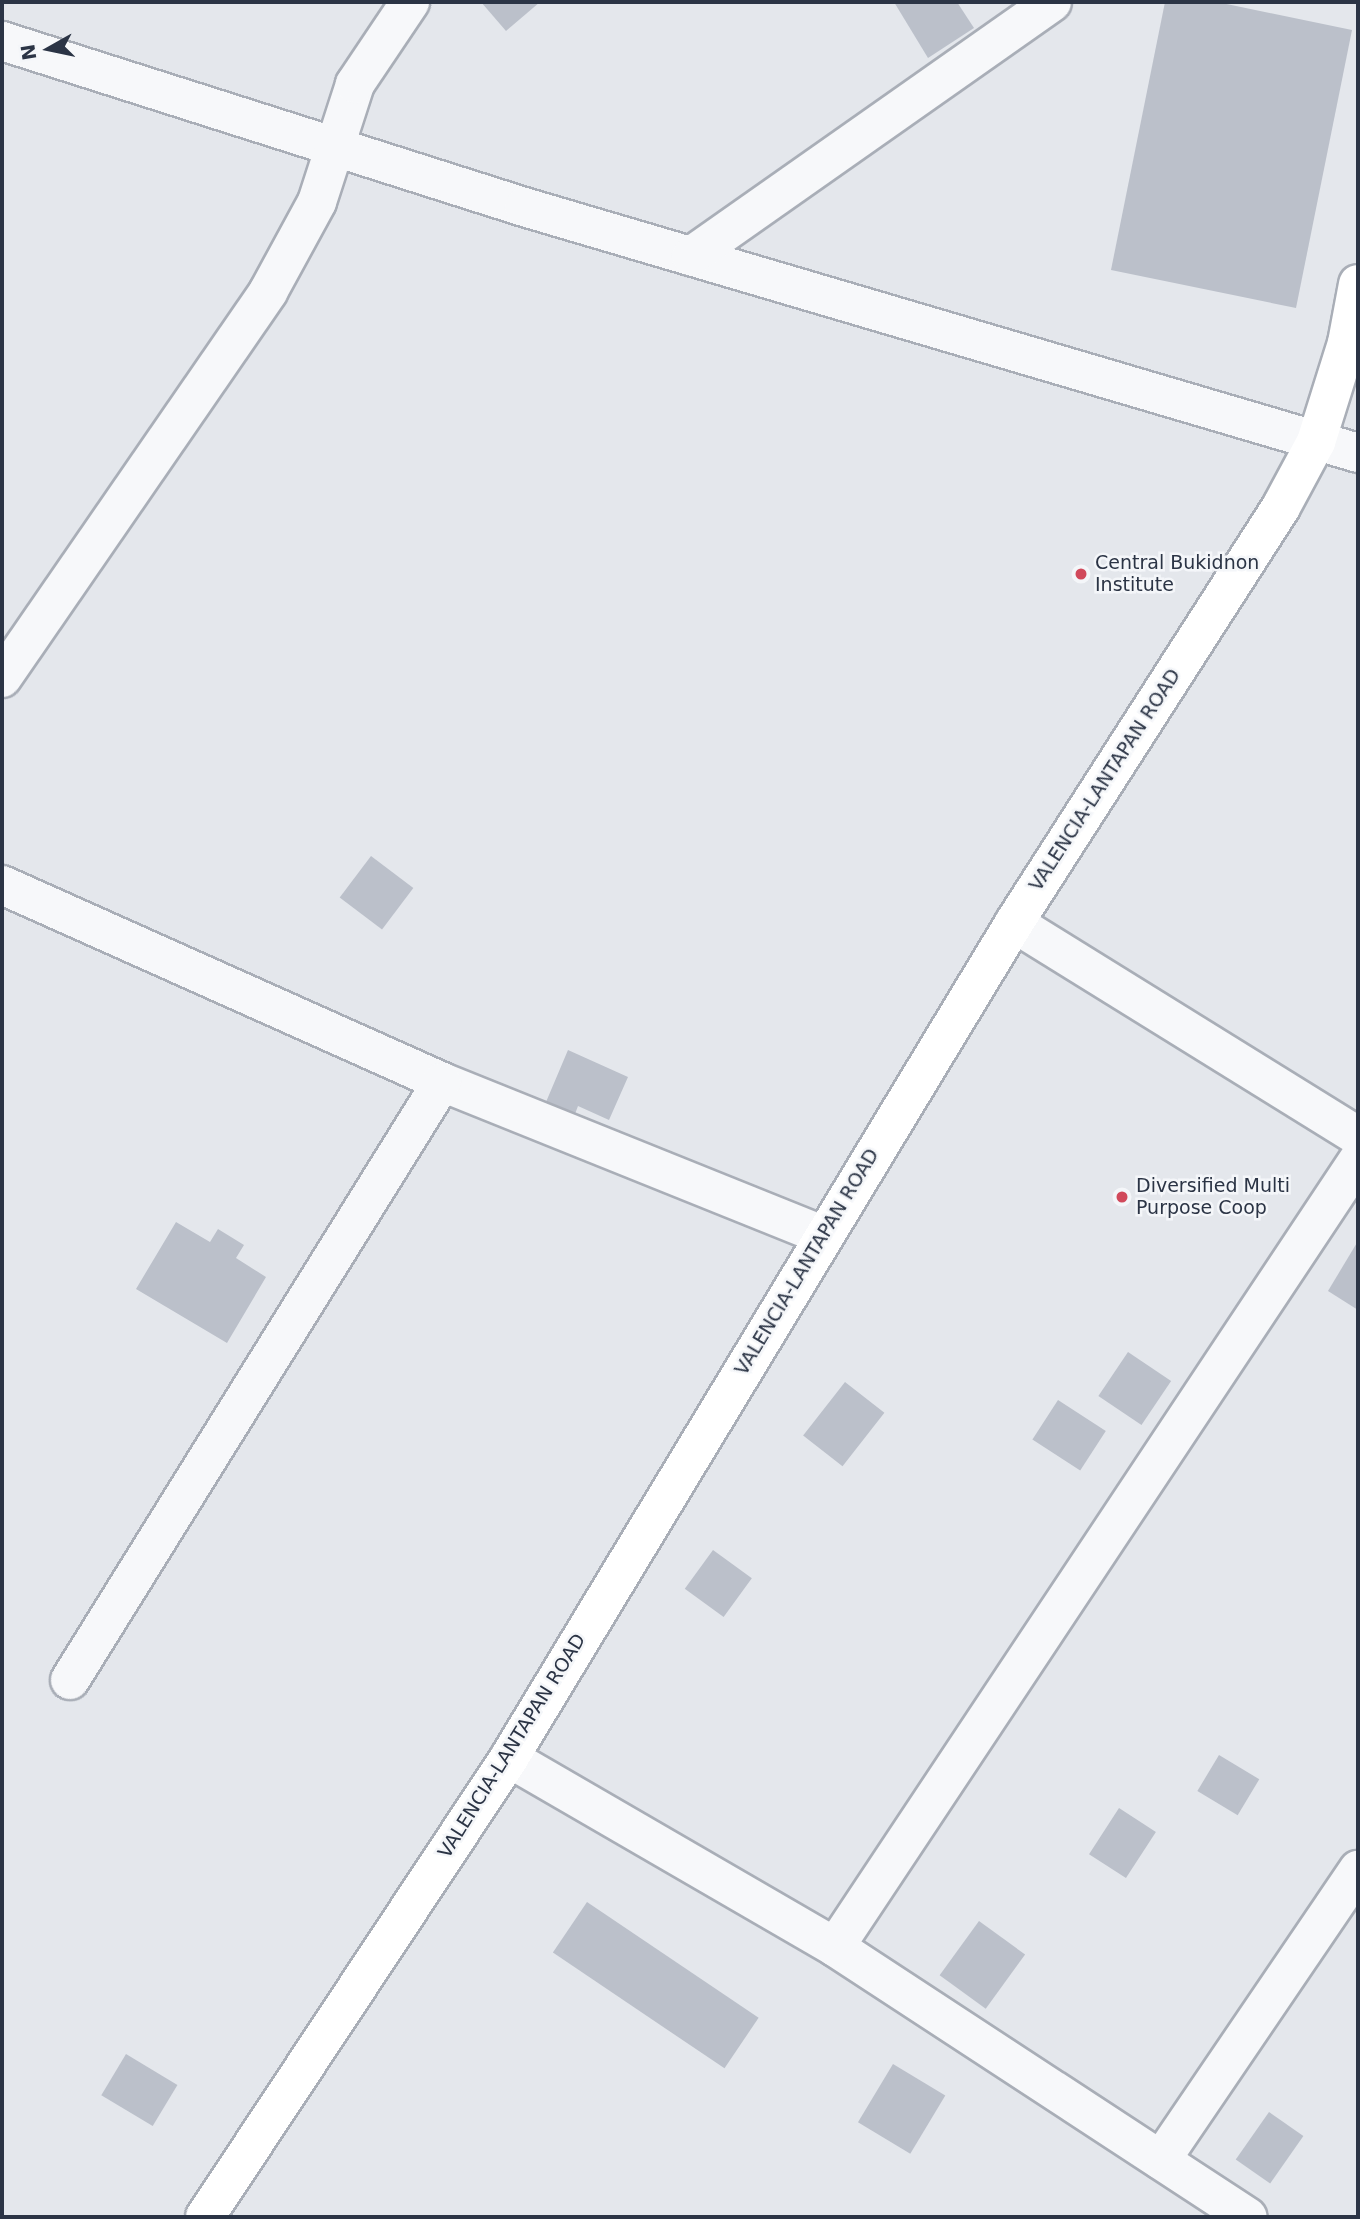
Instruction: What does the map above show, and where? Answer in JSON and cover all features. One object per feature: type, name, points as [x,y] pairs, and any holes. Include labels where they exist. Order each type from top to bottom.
[{"type":"main road","name":"VALENCIA-LANTAPAN ROAD","points":[[205,2217],[509,1758],[822,1235],[1014,923],[1281,507],[1316,442],[1346,343],[1358,284]]},
{"type":"street","points":[[2,678],[268,292],[317,202],[337,150],[355,84],[410,2]]},
{"type":"street","points":[[691,256],[1052,2]]},
{"type":"street","points":[[2,41],[337,150],[1358,453]]},
{"type":"street","points":[[2,885],[442,1082],[822,1235]]},
{"type":"street","points":[[1014,923],[1358,1136]]},
{"type":"street","points":[[70,1680],[442,1082]]},
{"type":"street","points":[[835,1947],[1135,1503],[1358,1160]]},
{"type":"street","points":[[509,1758],[835,1947],[1248,2217]]},
{"type":"street","points":[[1161,2160],[1358,1870]]},
{"type":"building","points":[[481,2],[540,2],[506,31]]},
{"type":"building","points":[[894,2],[957,2],[974,28],[928,58]]},
{"type":"building","points":[[1165,2],[1217,2],[1352,30],[1296,308],[1111,270]]},
{"type":"building","points":[[371,856],[413,888],[382,929],[340,898]]},
{"type":"building","points":[[568,1050],[628,1077],[609,1120],[578,1106],[575,1114],[546,1102]]},
{"type":"building","points":[[176,1222],[210,1242],[218,1229],[244,1245],[236,1258],[266,1277],[227,1343],[136,1289]]},
{"type":"building","points":[[1358,1241],[1358,1310],[1328,1291]]},
{"type":"building","points":[[1128,1352],[1171,1381],[1141,1425],[1098,1396]]},
{"type":"building","points":[[845,1382],[884,1413],[843,1466],[803,1436]]},
{"type":"building","points":[[1058,1400],[1106,1431],[1080,1470],[1032,1439]]},
{"type":"building","points":[[713,1550],[752,1578],[724,1617],[685,1589]]},
{"type":"building","points":[[1219,1755],[1259,1779],[1238,1815],[1197,1791]]},
{"type":"building","points":[[1119,1808],[1156,1832],[1126,1878],[1089,1854]]},
{"type":"building","points":[[587,1902],[759,2018],[725,2068],[553,1953]]},
{"type":"building","points":[[979,1921],[1025,1955],[986,2009],[940,1975]]},
{"type":"building","points":[[126,2054],[177,2085],[153,2126],[101,2095]]},
{"type":"building","points":[[893,2064],[945,2095],[910,2154],[858,2122]]},
{"type":"building","points":[[1269,2112],[1303,2136],[1270,2184],[1236,2160]]},
{"type":"place","name":"Central Bukidnon Institute","points":[[1081,574]]},
{"type":"place","name":"Diversified Multi Purpose Coop","points":[[1122,1197]]}]
